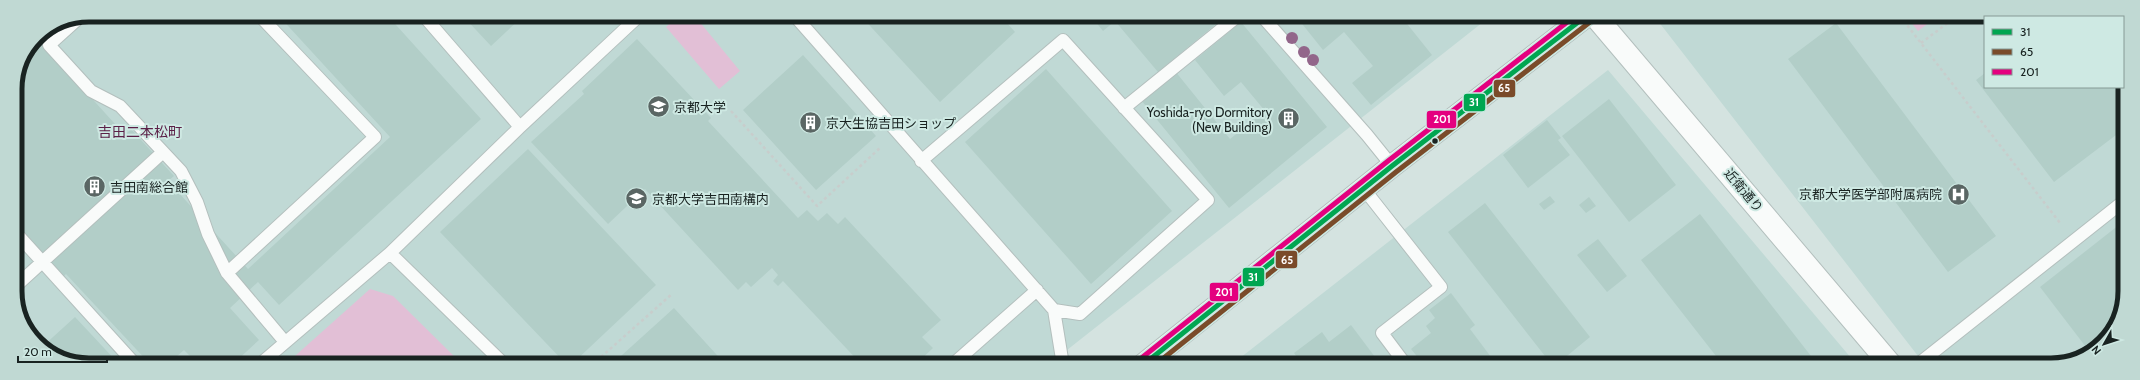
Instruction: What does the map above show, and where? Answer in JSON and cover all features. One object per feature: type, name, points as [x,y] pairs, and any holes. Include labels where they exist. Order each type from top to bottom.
[{"type":"main road","points":[[1152,358],[1392,166],[1578,22]]},
{"type":"main road","name":"近衛通り","points":[[1600,22],[1885,358]]},
{"type":"lane","points":[[227,274],[375,137],[266,22]]},
{"type":"lane","points":[[429,22],[520,127]]},
{"type":"lane","points":[[267,358],[390,252],[520,127],[632,22]]},
{"type":"lane","points":[[800,22],[896,133],[1054,310],[1062,358]]},
{"type":"lane","points":[[1124,108],[1230,22]]},
{"type":"lane","points":[[1267,22],[1367,135],[1392,166]]},
{"type":"lane","points":[[72,24],[49,45],[91,91],[120,106],[181,171],[194,196],[211,241],[227,274],[285,342]]},
{"type":"lane","points":[[921,161],[1063,40],[1208,200],[1080,314],[1054,310]]},
{"type":"lane","points":[[22,280],[163,152]]},
{"type":"lane","points":[[1364,189],[1441,287],[1382,333],[1401,358]]},
{"type":"lane","points":[[1926,358],[2118,206]]},
{"type":"lane","points":[[22,240],[129,358]]},
{"type":"lane","points":[[390,252],[498,358]]},
{"type":"lane","points":[[960,358],[1037,290]]},
{"type":"path","points":[[1905,22],[2074,241]]},
{"type":"path","points":[[1921,43],[1949,22]]},
{"type":"path","points":[[731,111],[818,206],[896,133]]},
{"type":"path","points":[[599,358],[672,294]]},
{"type":"shaded area","points":[[671,22],[700,22],[740,71],[719,89],[666,27]]},
{"type":"shaded area","name":"京都大学吉田南構内","points":[[1483,22],[1057,358],[89,358],[72,356],[59,351],[48,344],[36,332],[29,321],[23,304],[23,76],[27,63],[33,52],[42,42],[52,33],[63,27],[76,23]]},
{"type":"shaded area","name":"京都大学医学部附属病院","points":[[1659,22],[1984,22],[1984,88],[2118,88],[2117,300],[2109,324],[2084,324],[2084,349],[2064,357],[1920,358]]},
{"type":"shaded area","points":[[1911,22],[1930,22],[1918,31]]},
{"type":"shaded area","points":[[1608,70],[1851,358],[1240,358]]},
{"type":"shaded area","points":[[370,289],[393,296],[456,358],[293,358]]},
{"type":"building","name":"吉田南総合館","points":[[284,22],[393,22],[481,119],[279,305],[258,282],[230,308],[259,340],[240,358],[192,358],[184,350],[175,358],[144,358],[66,274],[60,280],[22,237],[22,230],[24,228],[22,226],[23,76],[27,63],[33,52],[41,43],[125,135],[131,129],[174,176],[168,181],[248,269],[390,137]]},
{"type":"building","points":[[469,22],[517,22],[491,46]]},
{"type":"building","points":[[866,22],[1006,22],[1015,32],[940,102]]},
{"type":"building","points":[[1096,22],[1114,22],[1103,31]]},
{"type":"building","points":[[1116,22],[1218,22],[1158,72]]},
{"type":"building","name":"Yoshida-ryo Dormitory (New Building)","points":[[1241,22],[1327,127],[1229,208],[1141,100],[1175,71],[1230,139],[1265,111],[1241,82],[1224,96],[1195,60]]},
{"type":"building","points":[[1301,22],[1406,22],[1432,55],[1371,105],[1352,83],[1373,66],[1344,32],[1323,50]]},
{"type":"building","points":[[1836,23],[1996,236],[1948,272],[1788,59]]},
{"type":"building","points":[[637,39],[711,118],[708,121],[798,218],[807,210],[818,221],[827,213],[838,224],[845,217],[941,320],[922,337],[933,348],[922,358],[855,358],[783,281],[778,286],[773,281],[778,275],[772,268],[751,287],[746,282],[738,290],[645,189],[608,224],[531,142],[584,94],[582,91]]},
{"type":"building","name":"京大生協吉田ショップ","points":[[803,55],[876,136],[816,190],[743,110]]},
{"type":"building","points":[[1046,69],[1172,211],[1091,284],[965,142]]},
{"type":"building","points":[[1984,74],[1984,88],[2118,88],[2118,134],[2054,182],[1976,80]]},
{"type":"building","points":[[1609,99],[1676,185],[1629,222],[1562,136]]},
{"type":"building","points":[[1547,120],[1561,138],[1558,140],[1570,155],[1528,188],[1503,155]]},
{"type":"building","points":[[528,149],[656,285],[578,358],[560,358],[440,232]]},
{"type":"building","points":[[1550,196],[1555,202],[1544,210],[1539,204]]},
{"type":"building","points":[[1589,197],[1596,206],[1586,213],[1579,205]]},
{"type":"building","points":[[1485,203],[1590,337],[1564,358],[1547,358],[1448,232]]},
{"type":"building","points":[[1700,214],[1813,358],[1718,358],[1641,260]]},
{"type":"building","points":[[2118,226],[2118,291],[2114,312],[2109,324],[2084,324],[2084,344],[2040,287]]},
{"type":"building","points":[[1598,239],[1627,276],[1607,292],[1577,255]]},
{"type":"building","points":[[1451,293],[1475,325],[1470,329],[1492,358],[1418,358],[1411,349],[1431,333],[1426,326],[1435,318],[1429,310]]},
{"type":"building","points":[[674,308],[720,358],[619,358]]},
{"type":"building","points":[[75,317],[113,358],[72,356],[59,351],[47,343]]},
{"type":"building","points":[[1351,325],[1376,358],[1298,358],[1294,353],[1322,332],[1329,342]]},
{"type":"transit line","name":"201","points":[[1142,358],[1388,161],[1567,22]]},
{"type":"transit line","name":"31","points":[[1152,358],[1392,166],[1578,22]]},
{"type":"transit line","name":"65","points":[[1164,358],[1396,172],[1590,22]]},
{"type":"place","name":"京都大学","points":[[658,107]]},
{"type":"place","name":"Yoshida-ryo Dormitory (New Building)","points":[[1288,119]]},
{"type":"place","name":"京大生協吉田ショップ","points":[[810,123]]},
{"type":"place","name":"吉田南総合館","points":[[95,187]]},
{"type":"place","name":"京都大学医学部附属病院","points":[[1958,194]]},
{"type":"place","name":"京都大学吉田南構内","points":[[637,199]]},
{"type":"district","name":"吉田二本松町","points":[[140,132]]}]
